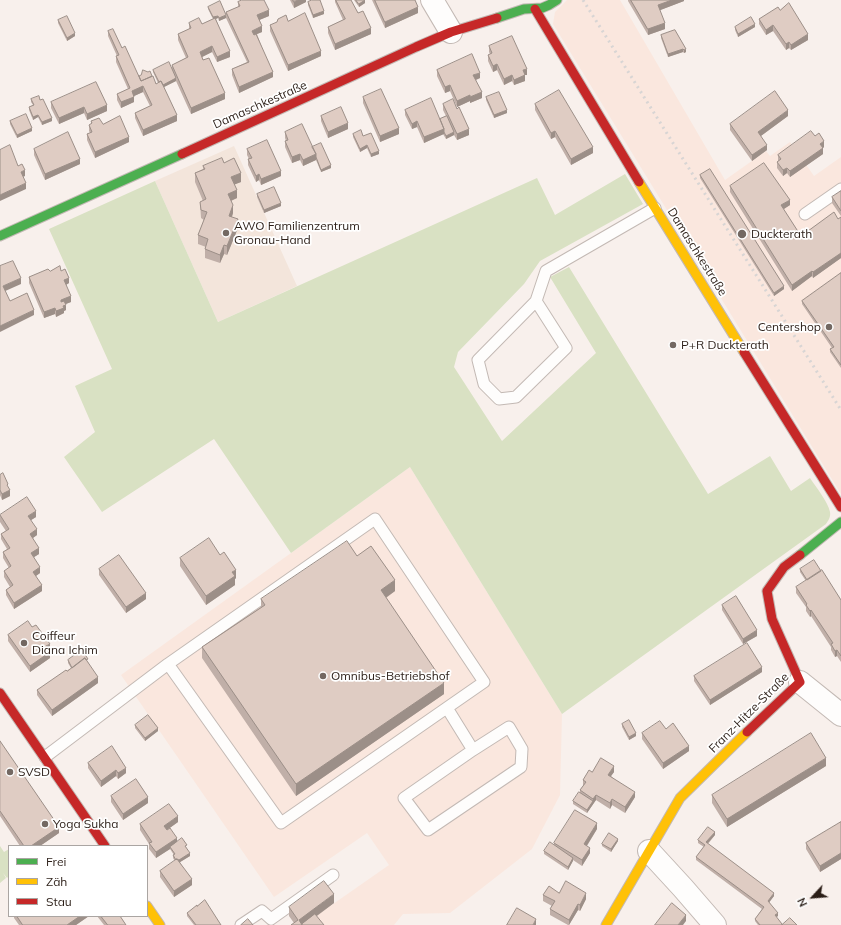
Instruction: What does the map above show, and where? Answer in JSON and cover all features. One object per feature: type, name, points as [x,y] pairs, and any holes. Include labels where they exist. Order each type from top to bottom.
[{"type":"street","points":[[432,0],[451,32]]},
{"type":"street","name":"Damaschkestraße","points":[[0,236],[451,32],[524,10],[546,7],[557,0]]},
{"type":"street","name":"Damaschkestraße","points":[[535,9],[655,208],[841,507]]},
{"type":"street","name":"Franz-Hitze-Straße","points":[[606,925],[680,798],[800,682],[772,619],[767,591],[784,567],[841,522]]},
{"type":"street","points":[[800,682],[841,715]]},
{"type":"street","points":[[1,697],[45,757],[103,842]]},
{"type":"street","points":[[649,851],[715,925]]},
{"type":"street","points":[[148,907],[160,925]]},
{"type":"lane","points":[[805,214],[841,189]]},
{"type":"lane","points":[[536,301],[566,348],[516,397],[499,399],[484,384],[478,360],[536,301],[546,271],[655,208]]},
{"type":"lane","points":[[45,757],[168,664],[375,519],[484,682],[281,824],[168,664]]},
{"type":"lane","points":[[446,708],[473,750]]},
{"type":"lane","points":[[509,727],[522,749],[521,768],[428,830],[404,798],[473,750],[509,727]]},
{"type":"lane","points":[[92,845],[103,842]]},
{"type":"lane","points":[[241,925],[262,911],[271,919],[333,875]]},
{"type":"shaded area","points":[[567,0],[620,0],[725,180],[766,151],[770,156],[790,142],[814,176],[841,157],[841,494],[553,24],[555,12]]},
{"type":"shaded area","name":"AWO Familienzentrum Gronau-Hand","points":[[234,146],[297,286],[218,322],[155,181]]},
{"type":"shaded area","points":[[410,467],[562,714],[560,795],[532,849],[450,913],[403,914],[394,925],[303,925],[389,865],[367,833],[274,897],[121,675]]},
{"type":"green space","points":[[625,174],[643,204],[540,261],[524,284],[458,352],[454,367],[502,441],[596,353],[550,277],[569,267],[708,494],[770,456],[791,491],[810,478],[827,504],[830,516],[826,524],[562,714],[410,467],[291,553],[214,439],[102,512],[64,457],[95,432],[75,386],[112,369],[49,229],[155,181],[218,322],[537,178],[555,215]]},
{"type":"green space","points":[[0,846],[4,852],[8,850],[8,877],[7,878],[3,873],[6,878],[0,883]]},
{"type":"building","points":[[242,0],[264,0],[269,10],[257,15],[262,26],[252,31],[254,35],[256,34],[273,72],[239,87],[232,69],[249,62],[226,12],[240,6],[238,2]]},
{"type":"building","points":[[312,0],[320,0],[324,11],[313,15],[308,2]]},
{"type":"building","points":[[336,0],[351,0],[358,13],[363,11],[371,28],[335,44],[328,27],[345,19]]},
{"type":"building","points":[[356,0],[365,0],[359,4]]},
{"type":"building","points":[[375,0],[415,0],[418,7],[385,22]]},
{"type":"building","points":[[631,0],[672,0],[658,5],[665,23],[648,29]]},
{"type":"building","points":[[220,1],[226,15],[219,18],[218,16],[213,17],[208,7]]},
{"type":"building","points":[[789,3],[808,34],[791,45],[789,42],[786,44],[773,25],[766,30],[759,19],[778,7],[780,10]]},
{"type":"building","points":[[305,13],[321,51],[288,65],[270,25],[286,15],[288,21]]},
{"type":"building","points":[[67,16],[75,33],[67,38],[58,20]]},
{"type":"building","points":[[751,17],[755,24],[738,34],[735,27]]},
{"type":"building","points":[[199,18],[202,24],[215,18],[230,51],[217,57],[212,46],[200,52],[203,60],[209,58],[225,93],[191,108],[172,65],[188,57],[178,34],[191,28],[189,23]]},
{"type":"building","points":[[113,29],[122,48],[125,46],[141,81],[153,76],[156,84],[161,81],[177,115],[143,130],[135,113],[152,105],[143,86],[132,91],[134,97],[121,102],[117,94],[130,88],[116,56],[119,55],[108,31]]},
{"type":"building","points":[[675,30],[686,49],[668,54],[661,35]]},
{"type":"building","points":[[512,36],[527,69],[523,70],[525,75],[514,80],[512,75],[504,79],[497,64],[493,66],[488,55],[492,53],[489,46]]},
{"type":"building","points":[[472,54],[480,73],[473,75],[482,92],[470,97],[470,95],[457,101],[450,85],[445,87],[437,70]]},
{"type":"building","points":[[169,62],[176,78],[163,85],[161,81],[159,82],[153,70]]},
{"type":"building","points":[[143,70],[148,72],[150,71],[152,76],[141,81],[139,76]]},
{"type":"building","points":[[96,82],[107,105],[87,114],[84,107],[59,118],[51,102]]},
{"type":"building","points":[[381,89],[399,128],[380,136],[363,97]]},
{"type":"building","points":[[559,90],[593,147],[571,159],[555,131],[551,133],[535,104]]},
{"type":"building","points":[[775,91],[788,110],[758,132],[767,145],[752,155],[730,124]]},
{"type":"building","points":[[499,92],[507,110],[494,115],[486,97]]},
{"type":"building","points":[[39,96],[40,100],[43,99],[52,118],[42,122],[38,115],[33,117],[29,107],[34,105],[31,99]]},
{"type":"building","points":[[431,98],[444,129],[424,137],[417,121],[412,124],[405,110]]},
{"type":"building","points":[[453,99],[457,109],[459,107],[469,129],[457,134],[443,104]]},
{"type":"building","points":[[341,107],[348,123],[328,132],[321,116]]},
{"type":"building","points":[[26,114],[32,128],[17,135],[10,121]]},
{"type":"building","points":[[120,116],[129,137],[95,152],[87,134],[92,132],[89,125],[92,123],[91,121],[99,118],[103,124]]},
{"type":"building","points":[[447,116],[454,132],[446,136],[440,119]]},
{"type":"building","points":[[302,124],[316,154],[303,160],[300,154],[292,157],[285,141],[288,140],[285,132]]},
{"type":"building","points":[[361,130],[363,136],[371,133],[379,151],[371,154],[367,145],[360,149],[353,134]]},
{"type":"building","points":[[811,131],[815,136],[819,133],[824,141],[820,144],[823,148],[790,171],[787,168],[783,170],[777,162],[781,159],[778,155]]},
{"type":"building","points":[[68,132],[80,159],[45,174],[34,149]]},
{"type":"building","points":[[267,140],[281,171],[261,179],[259,174],[256,176],[248,159],[252,158],[247,149]]},
{"type":"building","points":[[321,143],[331,165],[321,170],[312,147]]},
{"type":"building","points":[[10,145],[18,166],[22,164],[25,170],[21,172],[26,183],[0,195],[0,150]]},
{"type":"building","points":[[222,158],[224,163],[234,158],[241,173],[231,177],[237,190],[228,194],[233,205],[229,216],[238,219],[227,246],[224,245],[220,255],[205,249],[208,239],[198,235],[207,212],[201,210],[200,202],[206,199],[195,173],[205,169],[203,166]]},
{"type":"building","points":[[764,163],[790,200],[781,205],[799,233],[806,229],[808,231],[834,212],[838,219],[841,217],[841,253],[792,285],[730,186]]},
{"type":"building","points":[[710,169],[784,286],[774,293],[700,175]]},
{"type":"building","points":[[274,187],[281,203],[264,210],[257,194]]},
{"type":"building","points":[[841,191],[841,211],[832,197]]},
{"type":"building","points":[[13,261],[21,278],[3,286],[10,301],[27,293],[34,310],[0,326],[0,266]]},
{"type":"building","points":[[60,266],[61,271],[65,269],[69,278],[64,280],[71,296],[61,300],[61,302],[64,301],[66,305],[63,306],[64,308],[56,311],[55,308],[44,312],[29,277],[48,269],[50,271]]},
{"type":"building","name":"Centershop","points":[[841,273],[841,365],[830,349],[834,347],[802,301]]},
{"type":"building","points":[[3,473],[10,490],[2,494],[0,490],[0,475]]},
{"type":"building","points":[[27,497],[36,511],[28,516],[37,529],[30,534],[39,548],[31,553],[40,567],[33,572],[42,585],[14,603],[6,590],[13,585],[4,571],[11,566],[3,552],[10,548],[1,534],[9,529],[0,515]]},
{"type":"building","points":[[209,538],[220,555],[224,552],[236,570],[232,572],[235,576],[206,596],[180,558]]},
{"type":"building","name":"Omnibus-Betriebshof","points":[[347,541],[357,556],[371,546],[395,580],[381,590],[444,683],[296,784],[202,647],[265,605],[261,599]]},
{"type":"building","points":[[119,555],[146,593],[126,607],[99,569]]},
{"type":"building","points":[[814,560],[821,571],[807,580],[800,569]]},
{"type":"building","points":[[822,570],[841,600],[841,656],[837,650],[835,651],[831,644],[833,643],[806,605],[807,604],[796,587]]},
{"type":"building","points":[[736,596],[757,630],[743,639],[722,605]]},
{"type":"building","points":[[28,621],[32,627],[36,625],[50,644],[46,646],[50,652],[30,666],[8,635]]},
{"type":"building","points":[[747,643],[762,667],[710,700],[694,676]]},
{"type":"building","points":[[82,650],[88,659],[86,660],[85,658],[72,668],[68,660]]},
{"type":"building","points":[[85,658],[98,677],[52,710],[37,690]]},
{"type":"building","points":[[148,715],[158,728],[145,738],[135,725]]},
{"type":"building","points":[[629,720],[636,733],[629,737],[622,724]]},
{"type":"building","points":[[660,721],[666,729],[673,723],[689,746],[663,763],[642,733]]},
{"type":"building","points":[[811,733],[826,758],[727,819],[712,795]]},
{"type":"building","points":[[0,741],[59,827],[32,845],[23,845],[0,811]]},
{"type":"building","points":[[112,746],[126,768],[118,773],[116,770],[101,781],[88,763]]},
{"type":"building","points":[[601,758],[614,766],[608,775],[635,792],[625,807],[612,799],[610,803],[596,795],[593,799],[580,790],[586,782],[583,780],[589,770],[592,772]]},
{"type":"building","points":[[136,779],[148,797],[123,814],[111,796]]},
{"type":"building","points":[[579,792],[593,801],[587,810],[573,801]]},
{"type":"building","points":[[169,804],[178,816],[164,826],[167,830],[170,828],[177,838],[156,852],[149,843],[152,842],[140,824]]},
{"type":"building","points":[[575,810],[597,823],[584,844],[590,848],[582,860],[554,843]]},
{"type":"building","points":[[841,822],[841,853],[820,866],[806,843]]},
{"type":"building","points":[[708,827],[715,832],[706,842],[774,893],[768,901],[778,913],[775,915],[782,925],[760,925],[755,919],[764,907],[696,857],[705,845],[698,840]]},
{"type":"building","points":[[609,833],[618,839],[611,849],[602,844]]},
{"type":"building","points":[[182,838],[190,853],[179,860],[176,860],[173,855],[175,854],[170,847]]},
{"type":"building","points":[[550,842],[573,858],[568,867],[544,851]]},
{"type":"building","points":[[177,859],[192,879],[174,891],[160,871]]},
{"type":"building","points":[[324,881],[334,894],[299,920],[302,925],[291,925],[298,920],[289,907]]},
{"type":"building","points":[[566,881],[586,893],[580,905],[578,904],[569,920],[550,909],[555,901],[543,895],[549,886],[559,893]]},
{"type":"building","points":[[205,900],[221,925],[196,925],[187,913]]},
{"type":"building","points":[[672,903],[686,915],[678,925],[655,925]]},
{"type":"building","points":[[517,908],[536,919],[533,925],[507,925]]},
{"type":"building","points":[[315,914],[324,925],[302,925],[302,924]]},
{"type":"building","points":[[18,917],[79,917],[67,925],[23,925]]},
{"type":"building","points":[[102,917],[121,917],[126,925],[108,925]]},
{"type":"building","points":[[790,918],[797,925],[782,925]]},
{"type":"building","points":[[248,919],[253,925],[241,925]]},
{"type":"railway","points":[[583,0],[841,410]]},
{"type":"traffic: fast","points":[[497,18],[524,9],[542,8],[557,0]]},
{"type":"traffic: fast","points":[[0,236],[182,154]]},
{"type":"traffic: fast","points":[[800,555],[841,522]]},
{"type":"traffic: slow","points":[[639,182],[744,352]]},
{"type":"traffic: slow","points":[[606,925],[680,798],[747,732]]},
{"type":"traffic: slow","points":[[148,907],[160,925]]},
{"type":"traffic: jam","points":[[535,9],[639,182]]},
{"type":"traffic: jam","points":[[182,154],[416,47],[451,32],[497,18]]},
{"type":"traffic: jam","points":[[744,352],[841,507]]},
{"type":"traffic: jam","points":[[747,732],[800,682],[772,619],[767,591],[784,567],[800,555]]},
{"type":"traffic: jam","points":[[0,693],[104,845]]},
{"type":"place","name":"AWO Familienzentrum Gronau-Hand","points":[[226,233]]},
{"type":"place","name":"Duckterath","points":[[742,234]]},
{"type":"place","name":"Centershop","points":[[829,327]]},
{"type":"place","name":"P+R Duckterath","points":[[673,345]]},
{"type":"place","name":"Coiffeur Diana Ichim","points":[[24,643]]},
{"type":"place","name":"Omnibus-Betriebshof","points":[[323,676]]},
{"type":"place","name":"SVSD","points":[[10,772]]},
{"type":"place","name":"Yoga Sukha","points":[[45,824]]}]
